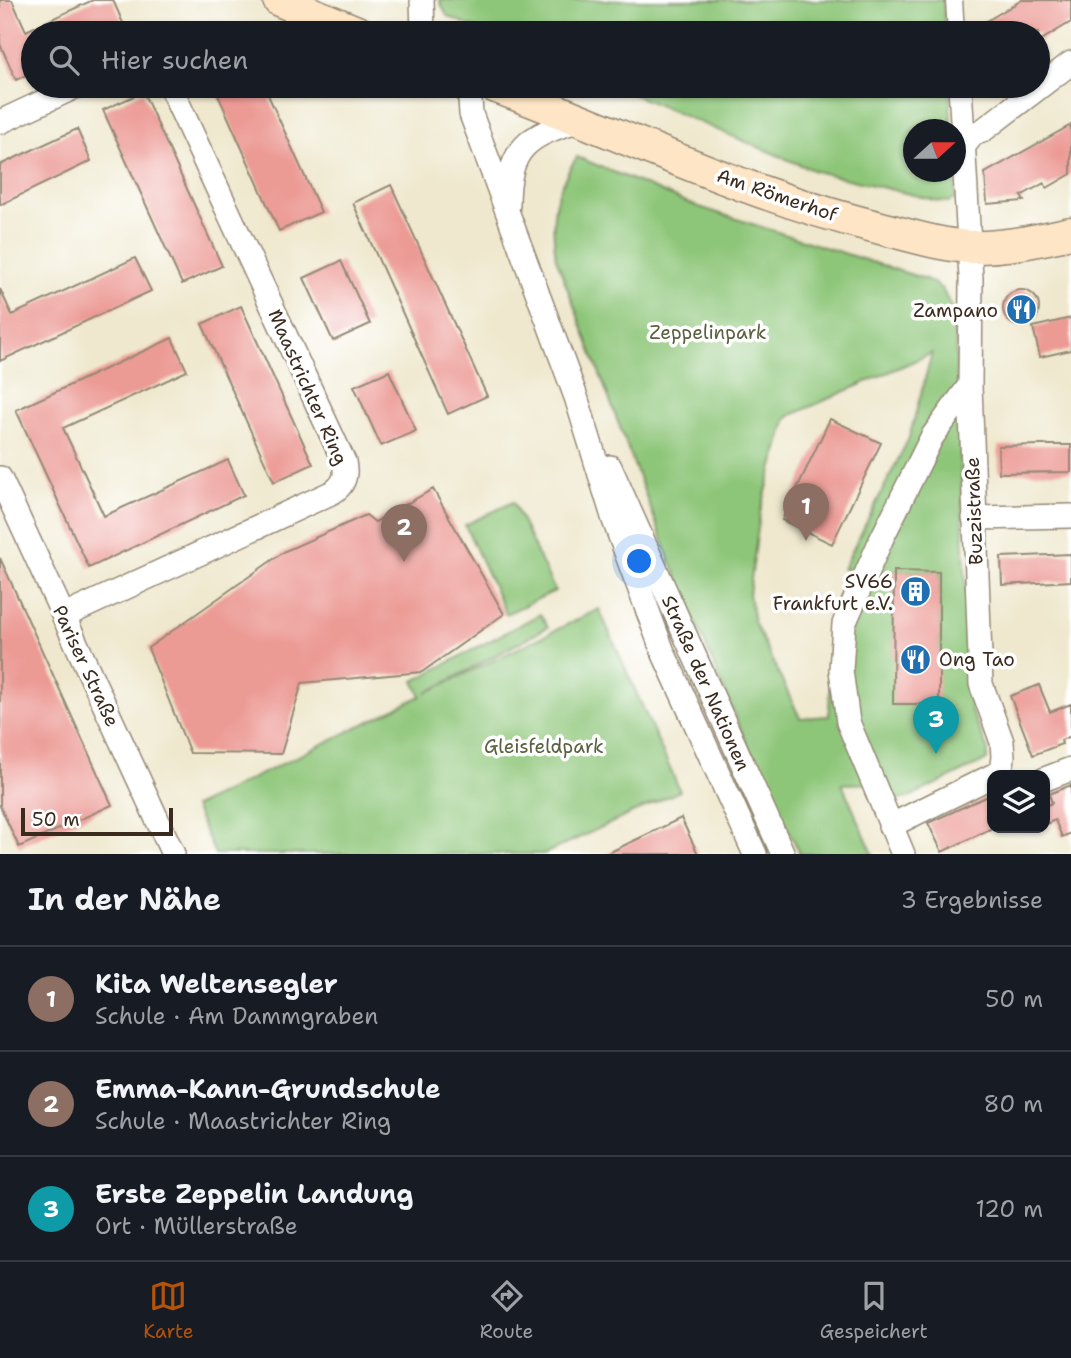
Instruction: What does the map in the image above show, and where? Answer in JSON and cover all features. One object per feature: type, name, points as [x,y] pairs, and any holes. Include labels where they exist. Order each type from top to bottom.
[{"type":"main road","points":[[279,0],[330,21]]},
{"type":"main road","name":"Am Römerhof","points":[[525,98],[758,191],[843,219],[925,240],[969,247],[1000,246],[1071,233]]},
{"type":"street","points":[[422,0],[423,21]]},
{"type":"street","points":[[954,0],[955,21]]},
{"type":"street","points":[[1050,79],[1071,63]]},
{"type":"street","points":[[0,122],[51,98]]},
{"type":"street","name":"Maastrichter Ring","points":[[64,617],[333,492],[340,487],[346,471],[176,98]]},
{"type":"street","name":"Straße der Nationen","points":[[470,98],[471,114],[576,397],[614,520],[663,652],[755,854]]},
{"type":"street","name":"Buzzistraße","points":[[961,98],[962,119]]},
{"type":"street","points":[[966,143],[973,134],[982,131],[1025,98]]},
{"type":"street","name":"Straße der Nationen","points":[[508,212],[514,159],[533,138],[580,120]]},
{"type":"street","name":"Buzzistraße","points":[[966,182],[971,278],[970,385],[981,684],[1002,742],[1000,770]]},
{"type":"street","points":[[903,854],[848,722],[841,670],[844,624],[881,540],[932,437],[970,385]]},
{"type":"street","name":"Straße der Nationen","points":[[576,397],[633,514],[699,669],[783,854]]},
{"type":"street","name":"Pariser Straße","points":[[0,478],[173,854]]},
{"type":"street","points":[[974,518],[1071,516]]},
{"type":"street","points":[[1050,777],[1071,769]]},
{"type":"street","points":[[890,826],[987,781]]},
{"type":"green space","points":[[439,0],[943,0],[944,21],[459,21],[447,16]]},
{"type":"green space","points":[[642,98],[950,98],[951,119],[903,119],[903,182],[955,182],[955,199],[948,202],[815,171]]},
{"type":"green space","name":"Zeppelinpark","points":[[577,157],[696,206],[928,280],[942,289],[954,313],[971,711],[988,750],[987,760],[907,798],[893,801],[885,783],[842,784],[873,854],[800,854],[743,735],[672,565],[556,258],[553,229],[555,205]],"holes":[[[932,353],[909,438],[843,569],[848,570],[832,625],[829,716],[800,718],[754,622],[749,594],[760,513],[787,417]],[[894,571],[939,572],[938,704],[894,704]]]},
{"type":"green space","points":[[513,502],[555,591],[506,614],[465,525]]},
{"type":"green space","name":"Gleisfeldpark","points":[[599,609],[680,791],[544,854],[215,854],[194,807],[421,696],[414,681],[540,614],[548,627],[426,693]]},
{"type":"building","points":[[0,0],[12,0],[21,21],[21,78],[16,80],[0,44]]},
{"type":"building","points":[[93,0],[113,0],[122,21],[48,21]]},
{"type":"building","points":[[1022,0],[1071,0],[1071,22],[1050,35],[1050,21],[987,21]]},
{"type":"building","points":[[130,98],[146,98],[222,266],[182,284],[103,110]]},
{"type":"building","points":[[219,98],[269,98],[321,212],[279,231]]},
{"type":"building","points":[[1071,125],[1071,174],[1047,188],[1044,183],[1021,196],[1024,201],[987,204],[985,173]]},
{"type":"building","points":[[77,129],[91,161],[0,205],[0,165]]},
{"type":"building","points":[[391,185],[487,396],[448,414],[353,203]]},
{"type":"building","points":[[135,258],[151,291],[0,361],[0,289],[12,315]]},
{"type":"building","points":[[341,261],[370,324],[333,341],[304,278]]},
{"type":"building","name":"Zampano","points":[[1021,290],[1034,295],[1039,308],[1034,321],[1021,326],[1008,321],[1003,308],[1008,295]]},
{"type":"building","points":[[241,306],[313,464],[274,482],[202,324]]},
{"type":"building","points":[[1071,318],[1071,350],[1040,357],[1033,327]]},
{"type":"building","points":[[172,338],[187,371],[63,428],[104,516],[228,460],[244,495],[89,568],[16,410]]},
{"type":"building","points":[[389,371],[416,431],[381,446],[354,386]]},
{"type":"building","points":[[830,419],[881,443],[832,544],[782,520]]},
{"type":"building","points":[[1071,445],[1071,472],[999,473],[998,446]]},
{"type":"building","points":[[433,489],[504,614],[422,672],[302,683],[281,754],[190,753],[148,648],[285,551],[366,515],[375,522]]},
{"type":"building","points":[[1071,554],[1071,581],[1002,585],[1001,557]]},
{"type":"building","points":[[0,558],[112,805],[19,847],[0,806]]},
{"type":"building","name":"Ong Tao","points":[[894,571],[939,572],[939,704],[893,704]]},
{"type":"building","points":[[1039,685],[1050,712],[1071,704],[1071,736],[1061,740],[1062,744],[1033,755],[1010,696]]},
{"type":"building","points":[[1071,785],[1071,833],[1062,837],[1055,820],[1050,822],[1050,794]]},
{"type":"building","points":[[987,796],[987,830],[942,852],[928,823]]},
{"type":"building","points":[[681,818],[698,854],[606,854],[646,835]]},
{"type":"place","name":"Zampano","points":[[1021,310]]},
{"type":"place","name":"Kita Weltensegler","points":[[806,541]]},
{"type":"place","name":"Emma-Kann-Grundschule","points":[[404,562]]},
{"type":"place","name":"SV66 Frankfurt e.V.","points":[[916,592]]},
{"type":"place","name":"Ong Tao","points":[[916,659]]},
{"type":"place","name":"Erste Zeppelin Landung","points":[[936,754]]}]
